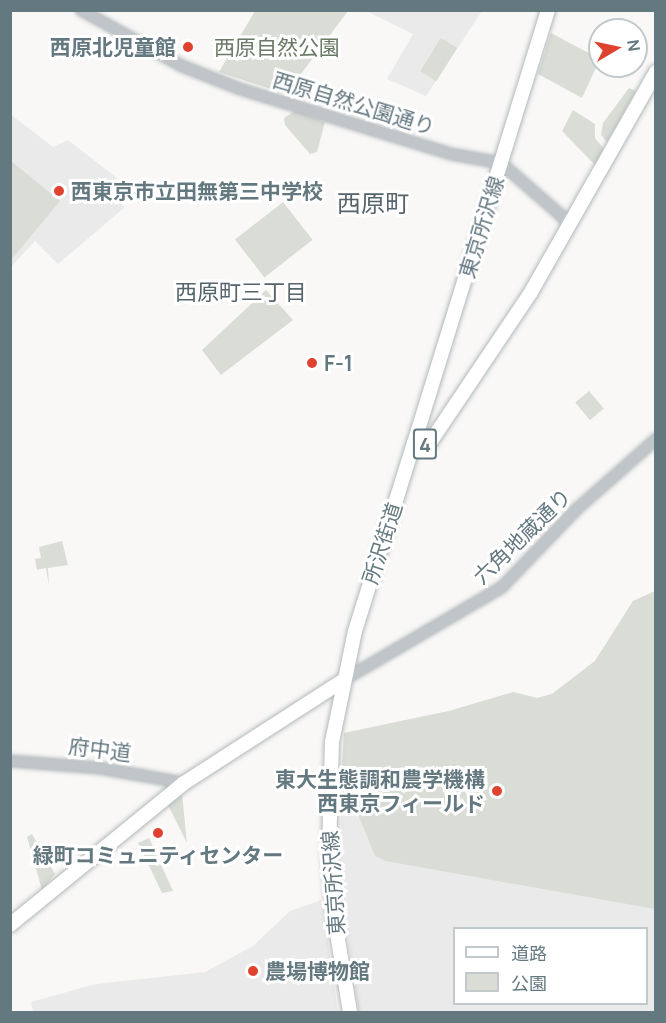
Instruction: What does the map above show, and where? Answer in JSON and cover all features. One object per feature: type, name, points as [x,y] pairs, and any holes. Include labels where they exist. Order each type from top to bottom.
[{"type":"main road","name":"東京所沢線","points":[[414,443],[548,10]]},
{"type":"main road","name":"4","points":[[414,443],[426,444],[435,435],[568,230],[656,72]]},
{"type":"main road","name":"所沢街道","points":[[342,681],[414,443]]},
{"type":"main road","name":"東京所沢線","points":[[342,681],[330,766],[329,855],[333,909],[350,1012]]},
{"type":"main road","points":[[10,925],[184,783],[342,681]]},
{"type":"street","name":"西原自然公園通り","points":[[81,10],[182,66],[240,89],[429,147],[501,164],[563,217],[568,230]]},
{"type":"street","name":"六角地蔵通り","points":[[342,681],[502,587],[576,509],[656,439]]},
{"type":"street","name":"府中道","points":[[10,761],[118,770],[184,783]]},
{"type":"shaded area","points":[[366,11],[482,11],[426,96],[387,79],[413,34]]},
{"type":"shaded area","name":"西東京市立田無第三中学校","points":[[10,114],[53,147],[68,140],[117,178],[107,187],[107,194],[125,207],[58,264],[35,241],[11,267]]},
{"type":"shaded area","name":"東大生態調和農学機構 西東京フィールド","points":[[655,591],[655,1012],[359,1012],[339,873],[344,733],[449,711],[513,692],[537,698],[552,694],[595,661],[633,601]]},
{"type":"shaded area","points":[[322,900],[338,1012],[33,1012],[31,1002],[96,984],[205,972],[253,946],[290,911]]},
{"type":"green space","name":"西原自然公園","points":[[255,11],[348,11],[286,94],[219,72]]},
{"type":"green space","points":[[551,33],[588,53],[588,78],[591,78],[582,98],[538,74]]},
{"type":"green space","points":[[441,38],[457,48],[436,81],[420,71]]},
{"type":"green space","points":[[629,88],[636,91],[607,142],[601,135],[603,123]]},
{"type":"green space","points":[[573,110],[595,124],[595,138],[604,149],[595,165],[562,131]]},
{"type":"green space","points":[[295,111],[325,122],[317,152],[310,154],[285,125],[284,118]]},
{"type":"green space","points":[[11,161],[60,201],[11,260]]},
{"type":"green space","points":[[283,202],[313,240],[264,277],[235,240]]},
{"type":"green space","points":[[266,290],[293,320],[221,375],[202,350]]},
{"type":"green space","points":[[589,391],[604,409],[590,420],[575,403]]},
{"type":"green space","points":[[62,541],[68,565],[48,568],[49,586],[46,568],[37,570],[35,559],[41,558],[39,547]]},
{"type":"green space","name":"東大生態調和農学機構 西東京フィールド","points":[[655,591],[655,909],[386,861],[375,856],[356,809],[339,813],[344,733],[449,711],[513,692],[537,698],[552,694],[595,661],[633,601]]},
{"type":"green space","points":[[182,794],[187,843],[168,805]]},
{"type":"green space","points":[[32,834],[55,874],[42,890],[27,837]]},
{"type":"green space","points":[[149,838],[173,891],[162,893],[138,843]]},
{"type":"place","name":"西原北児童館","points":[[188,47]]},
{"type":"place","name":"西東京市立田無第三中学校","points":[[59,191]]},
{"type":"place","name":"F-1","points":[[312,363]]},
{"type":"place","name":"東大生態調和農学機構 西東京フィールド","points":[[497,791]]},
{"type":"place","name":"緑町コミュニティセンター","points":[[158,833]]},
{"type":"place","name":"農場博物館","points":[[253,971]]},
{"type":"district","name":"西原町","points":[[373,203]]},
{"type":"district","name":"西原町三丁目","points":[[241,293]]}]
